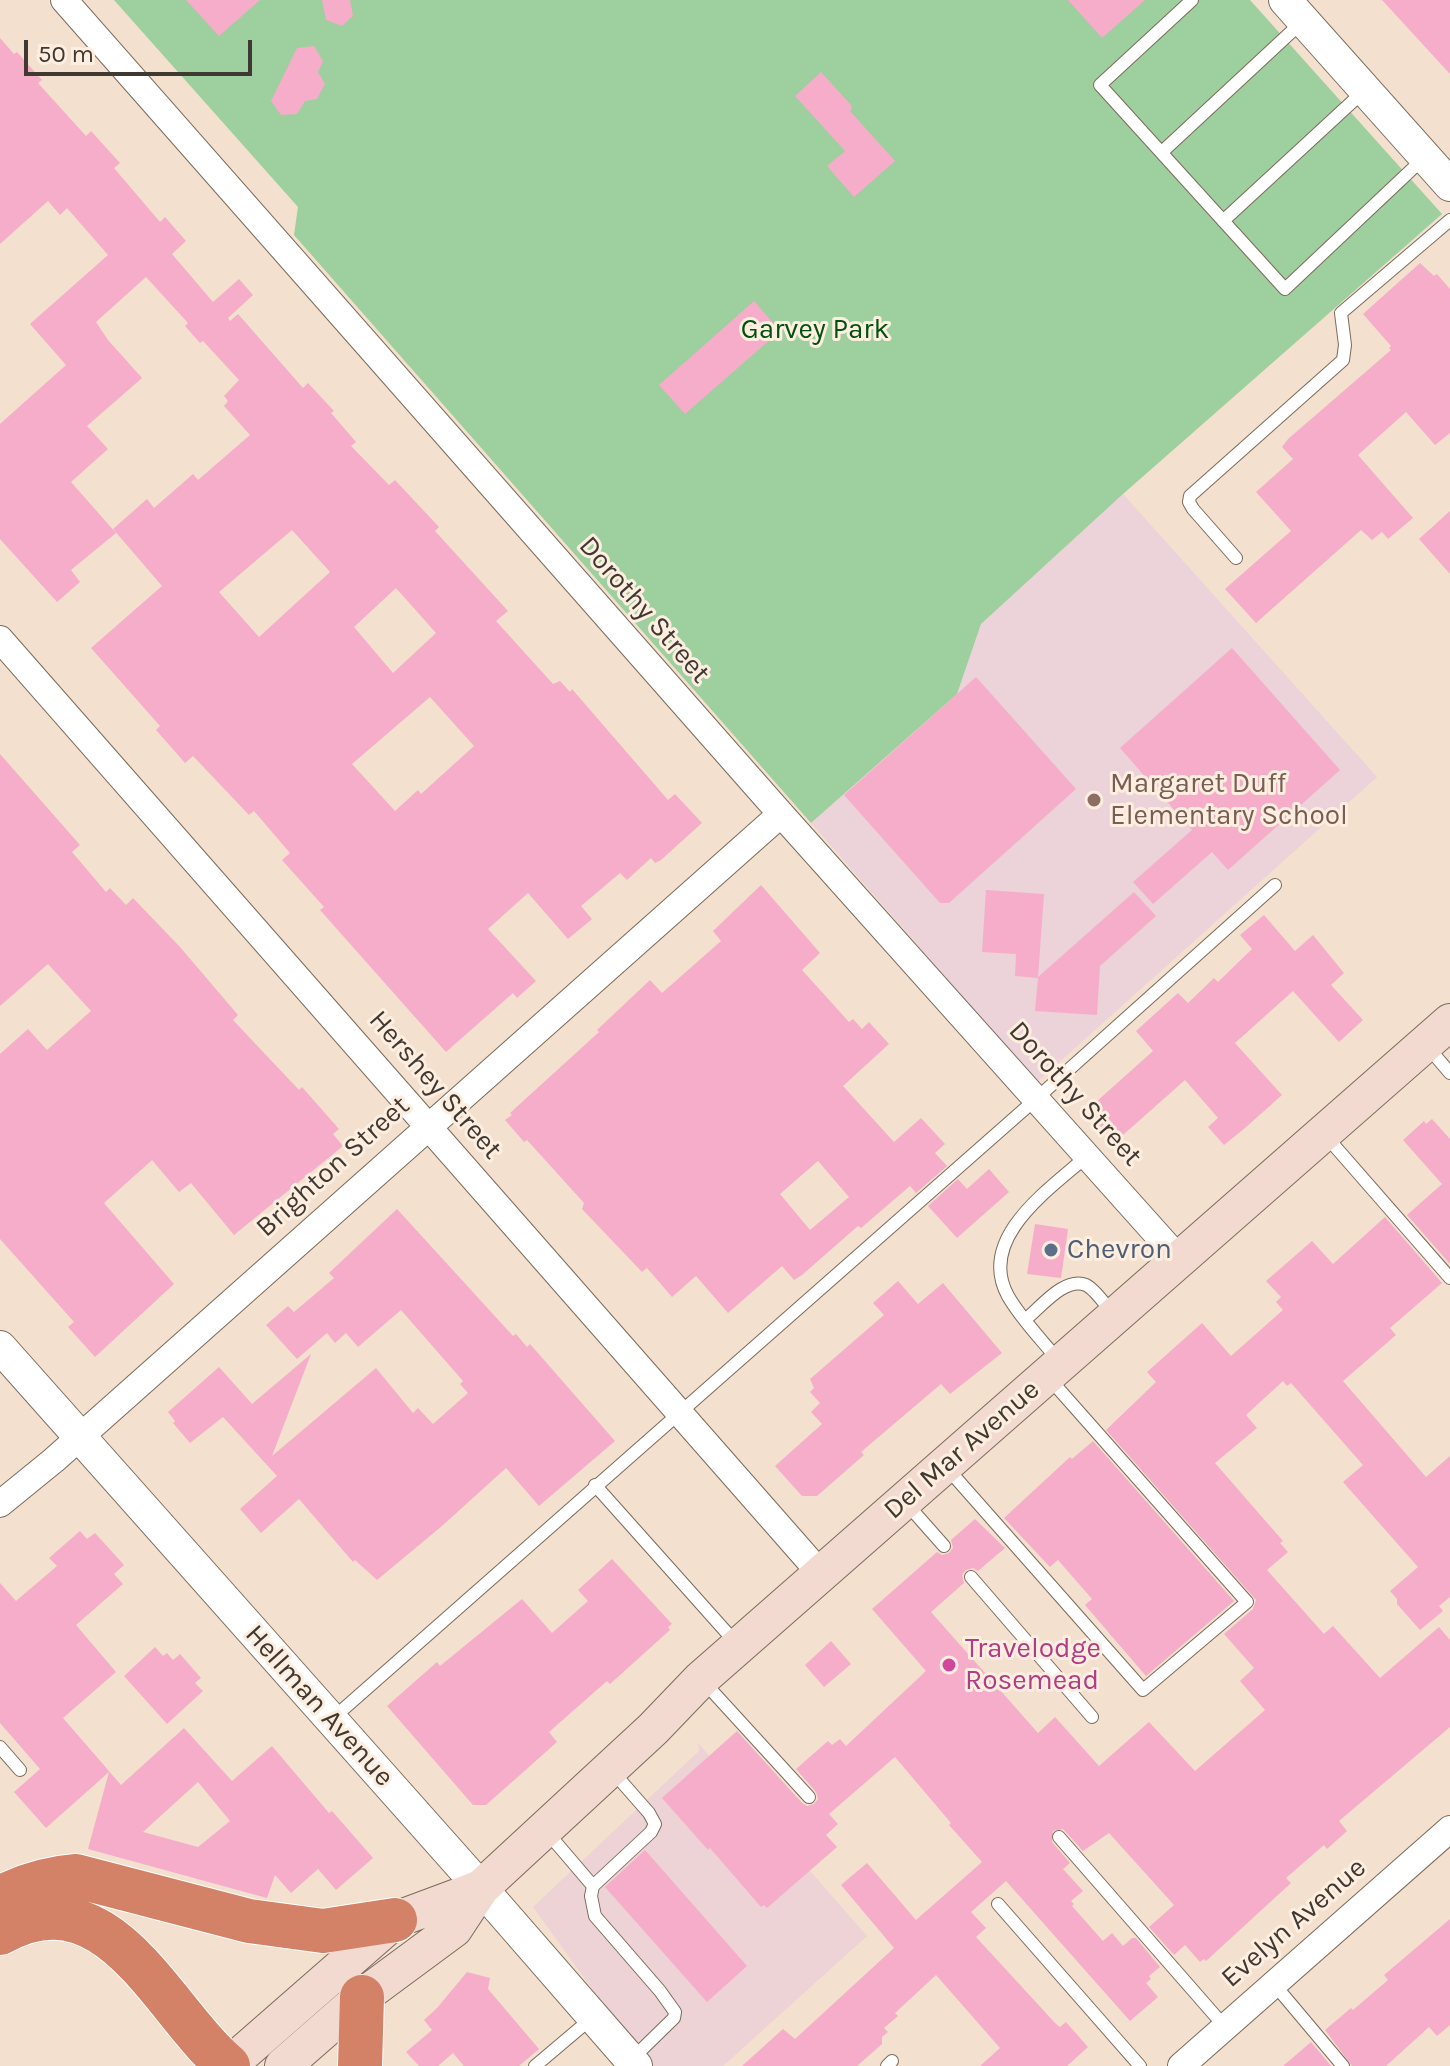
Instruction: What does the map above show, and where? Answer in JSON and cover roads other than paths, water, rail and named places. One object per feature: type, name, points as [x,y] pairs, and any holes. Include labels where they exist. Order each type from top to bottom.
[{"type":"highway","points":[[0,1898],[53,1878],[76,1876],[249,1921],[323,1931],[395,1920]]},
{"type":"highway","points":[[0,1933],[14,1925],[53,1916],[91,1926],[124,1947],[208,2048],[228,2066]]},
{"type":"highway","points":[[360,2066],[362,1997]]},
{"type":"main road","name":"Del Mar Avenue","points":[[283,2066],[362,1997],[454,1929],[481,1888],[653,1729],[701,1679],[1437,1033]]},
{"type":"main road","name":"Del Mar Avenue","points":[[228,2066],[395,1920],[481,1888]]},
{"type":"street","name":"Dorothy Street","points":[[64,0],[781,814],[1179,1259]]},
{"type":"street","points":[[1294,10],[1450,185]]},
{"type":"street","name":"Hershey Street","points":[[0,639],[821,1574]]},
{"type":"street","name":"Brighton Street","points":[[0,1504],[79,1438],[781,814]]},
{"type":"street","name":"Hellman Avenue","points":[[0,1347],[633,2063]]},
{"type":"street","name":"Evelyn Avenue","points":[[1181,2066],[1450,1829]]},
{"type":"lane","points":[[1192,0],[1100,85],[1285,289],[1425,157]]},
{"type":"lane","points":[[1162,152],[1294,10]]},
{"type":"lane","points":[[1223,221],[1365,90]]},
{"type":"lane","points":[[1236,558],[1193,509],[1190,496],[1343,360],[1345,345],[1341,313],[1450,220]]},
{"type":"lane","points":[[331,1720],[1275,885]]},
{"type":"lane","points":[[1437,1033],[1450,1073]]},
{"type":"lane","points":[[1323,1133],[1450,1278]]},
{"type":"lane","points":[[945,1465],[1143,1690],[1247,1602],[1054,1369],[1026,1319],[1008,1297],[1002,1282],[1000,1261],[1007,1237],[1027,1209],[1087,1156]]},
{"type":"lane","points":[[1026,1319],[1062,1288],[1075,1283],[1089,1286],[1114,1316]]},
{"type":"lane","points":[[595,1485],[738,1646]]},
{"type":"lane","points":[[904,1501],[944,1546]]},
{"type":"lane","points":[[971,1577],[1092,1717]]},
{"type":"lane","points":[[701,1679],[809,1797]]},
{"type":"lane","points":[[0,1747],[20,1770]]},
{"type":"lane","points":[[610,1769],[655,1824],[651,1832],[593,1886],[591,1896],[595,1916],[675,2012],[674,2018],[633,2063]]},
{"type":"lane","points":[[546,1830],[593,1886]]},
{"type":"lane","points":[[1059,1837],[1225,2027]]},
{"type":"lane","points":[[998,1904],[1140,2066]]},
{"type":"lane","points":[[1274,1984],[1343,2066]]},
{"type":"lane","points":[[535,2066],[593,2017]]},
{"type":"place","name":"Margaret Duff Elementary School","points":[[1094,800]]},
{"type":"place","name":"Chevron","points":[[1051,1250]]},
{"type":"place","name":"Travelodge Rosemead","points":[[949,1665]]},
{"type":"park label","name":"Garvey Park","points":[[815,330]]}]
